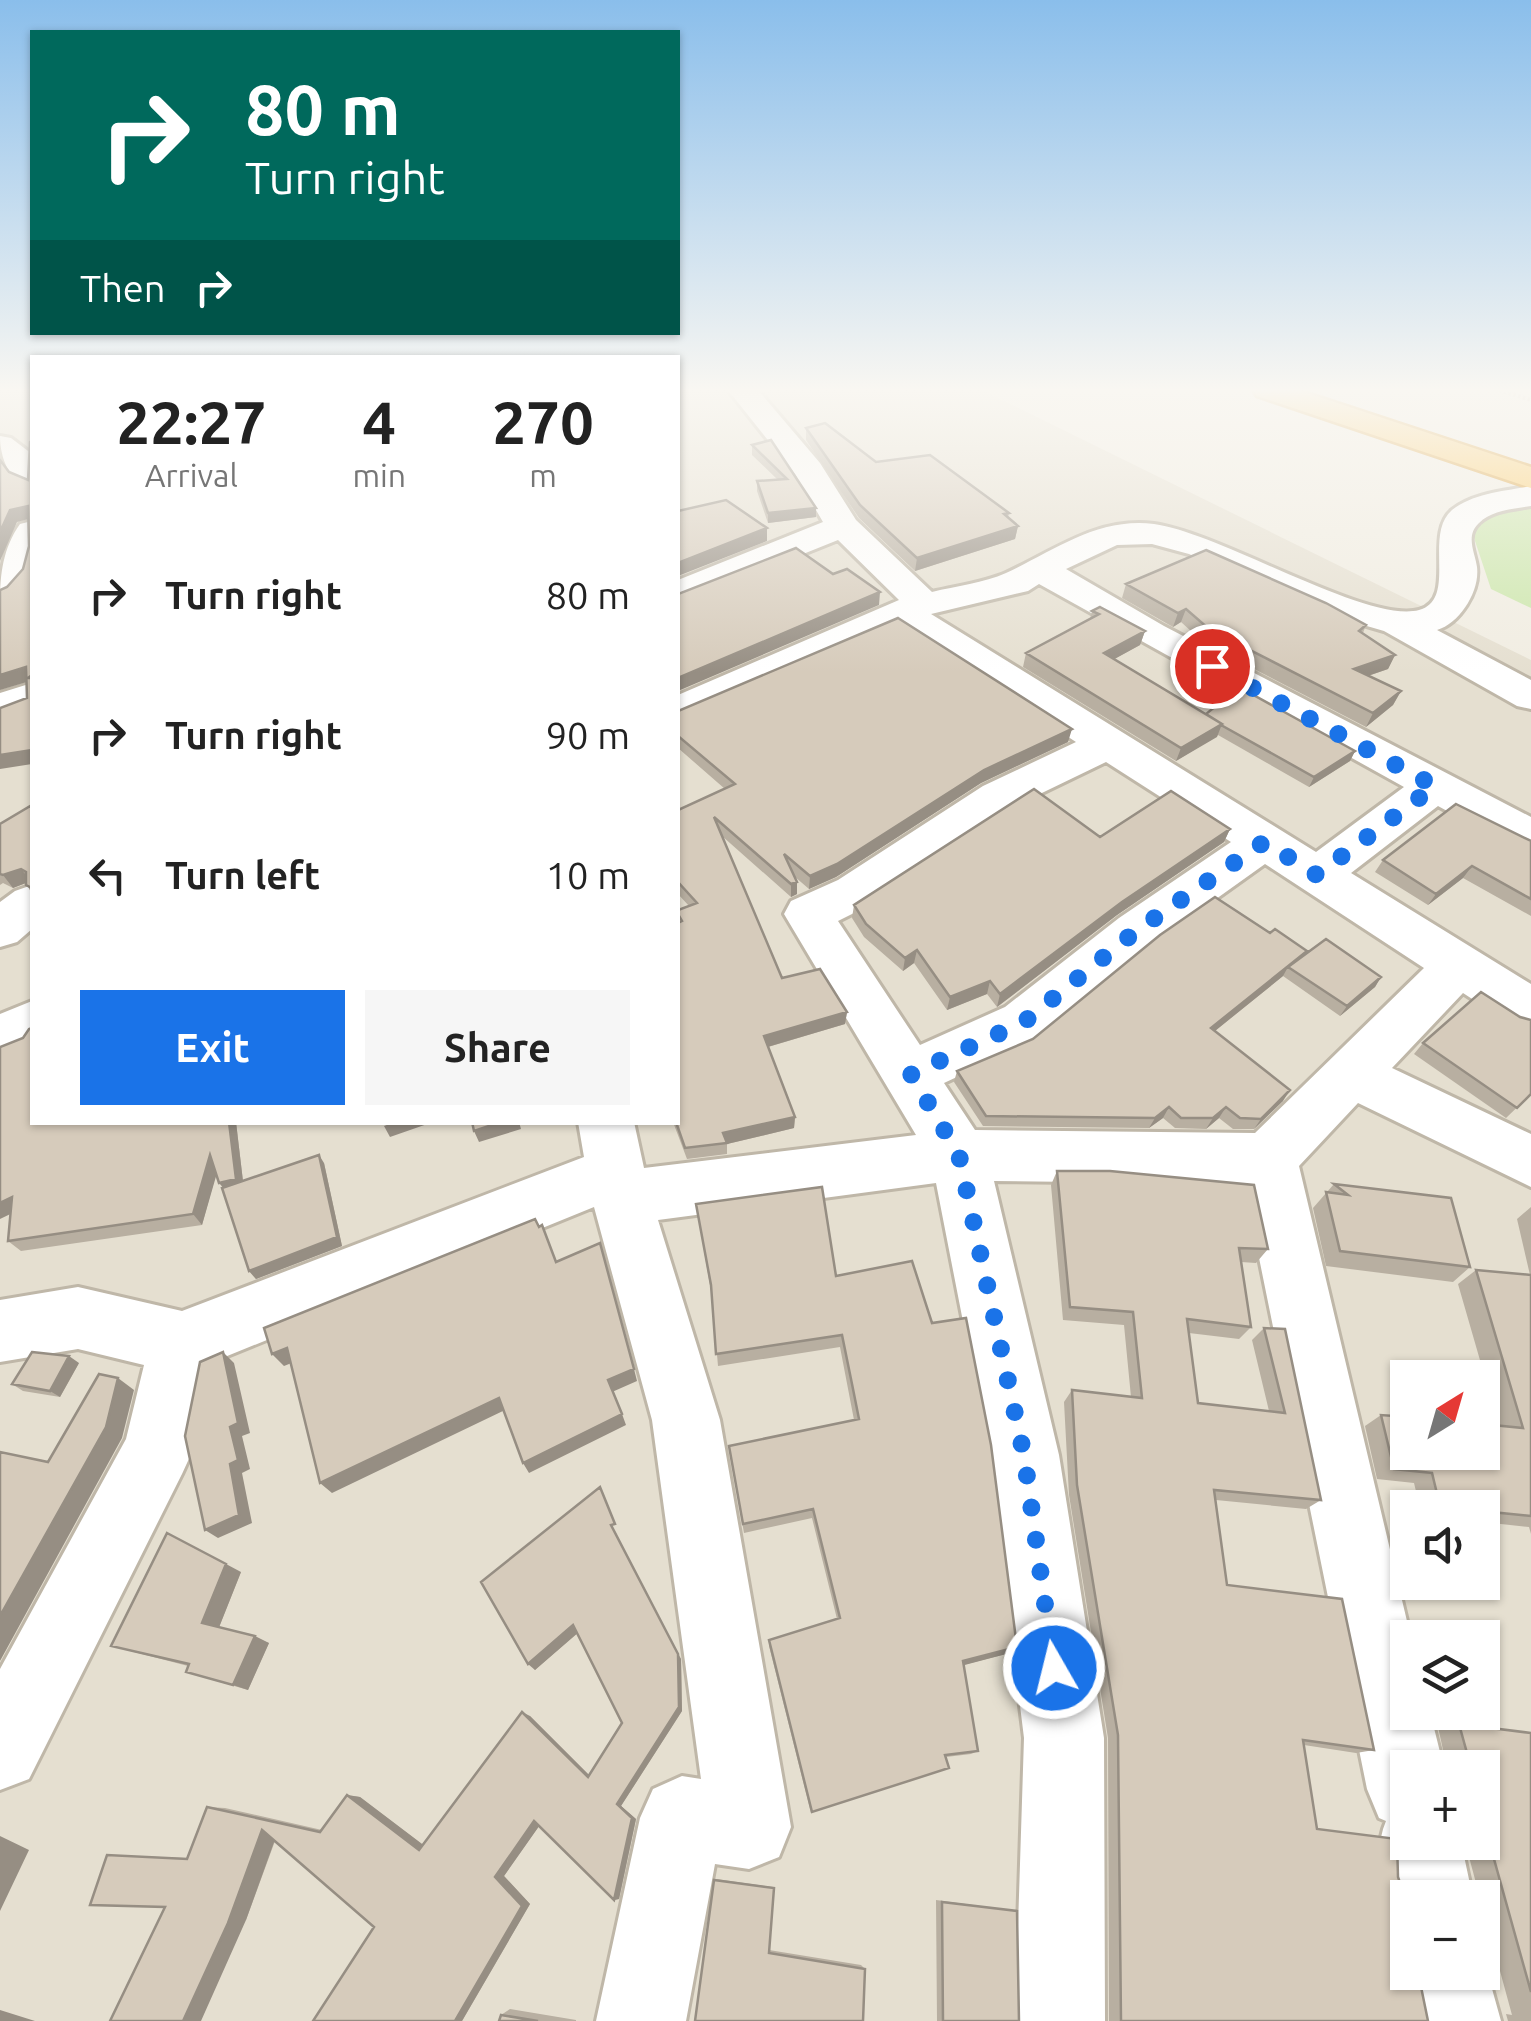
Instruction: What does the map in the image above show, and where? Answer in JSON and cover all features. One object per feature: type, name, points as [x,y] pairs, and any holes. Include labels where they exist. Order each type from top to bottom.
[{"type":"street","points":[[817,484],[843,526],[912,608],[1108,744],[1531,1010]]},
{"type":"street","points":[[1397,623],[1431,620],[1447,608],[1460,572],[1453,539],[1463,518],[1488,504],[1531,496]]},
{"type":"street","points":[[680,592],[843,526]]},
{"type":"street","points":[[680,709],[912,608],[1015,583],[1074,550],[1112,535],[1153,534],[1201,547],[1325,602],[1397,623],[1531,698]]},
{"type":"street","points":[[0,592],[20,566],[30,537]]},
{"type":"street","points":[[1041,570],[1151,634],[1531,837]]},
{"type":"street","points":[[0,708],[30,695]]},
{"type":"street","points":[[1060,2021],[1064,1738],[1024,1455],[959,1155],[808,914],[870,882],[999,796],[1108,744]]},
{"type":"street","points":[[1317,875],[1435,786]]},
{"type":"street","points":[[911,1074],[1024,1022],[1136,931],[1264,842]]},
{"type":"street","points":[[0,929],[30,905]]},
{"type":"street","points":[[0,1331],[78,1318],[182,1343],[614,1164],[959,1155],[1268,1159],[1459,965]]},
{"type":"street","points":[[0,1038],[30,1023]]},
{"type":"street","points":[[1352,1074],[1531,1162]]},
{"type":"street","points":[[1268,1159],[1308,1354],[1399,1750]]},
{"type":"street","points":[[614,1164],[686,1420],[749,1827],[682,1818],[640,2021]]},
{"type":"street","points":[[0,1750],[158,1450],[182,1343]]},
{"type":"street","points":[[1450,1990],[1456,2021]]},
{"type":"shaded area","points":[[0,484],[30,484],[30,1125],[680,1125],[680,484],[1174,484],[1531,660],[1531,2021],[0,2021]]},
{"type":"green space","points":[[1531,503],[1531,608],[1491,589],[1471,529],[1492,508]]},
{"type":"building","points":[[0,484],[30,484],[30,750],[0,755],[0,708],[27,698],[26,667],[0,675],[0,590],[23,569],[29,546],[28,506],[10,510],[0,532]]},
{"type":"building","points":[[758,484],[800,484],[816,508],[768,513]]},
{"type":"building","points":[[845,484],[970,484],[1009,513],[1004,514],[1018,526],[917,558],[860,505]]},
{"type":"building","points":[[726,500],[767,528],[680,562],[680,511]]},
{"type":"building","points":[[796,548],[833,574],[847,569],[880,592],[680,677],[680,593]]},
{"type":"building","points":[[1206,550],[1366,625],[1359,631],[1395,655],[1354,669],[1401,691],[1373,713],[1209,629],[1186,609],[1178,613],[1126,584]]},
{"type":"building","points":[[1100,607],[1145,631],[1104,653],[1222,724],[1181,748],[1026,653],[1099,614],[1092,611]]},
{"type":"building","points":[[898,618],[1072,729],[984,770],[837,864],[810,876],[784,854],[797,882],[791,884],[714,817],[782,978],[820,969],[847,1012],[764,1036],[795,1117],[723,1133],[727,1143],[685,1148],[677,1125],[680,909],[697,903],[680,884],[680,809],[735,784],[680,738],[680,710]]},
{"type":"building","points":[[1239,687],[1355,751],[1314,777],[1206,714]]},
{"type":"building","points":[[1034,789],[1100,837],[1171,791],[1230,829],[1122,902],[1000,994],[990,981],[950,997],[917,950],[905,958],[866,924],[854,905]]},
{"type":"building","points":[[1456,804],[1531,841],[1531,899],[1472,866],[1436,894],[1383,860]]},
{"type":"building","points":[[30,806],[30,887],[26,885],[26,872],[21,869],[0,874],[0,824]]},
{"type":"building","points":[[1215,897],[1270,933],[1275,929],[1307,951],[1211,1028],[1290,1090],[1261,1119],[1240,1118],[1226,1107],[1213,1118],[1181,1118],[1169,1107],[1155,1118],[986,1116],[957,1071],[1033,1039],[1160,935]]},
{"type":"building","points":[[1326,939],[1381,977],[1347,1006],[1288,967]]},
{"type":"building","points":[[1481,992],[1531,1020],[1531,1094],[1517,1108],[1423,1043]]},
{"type":"building","points":[[29,1029],[30,1125],[229,1125],[236,1179],[219,1183],[210,1155],[193,1214],[8,1241],[12,1197],[0,1203],[0,1047],[23,1038]]},
{"type":"building","points":[[319,1155],[337,1237],[249,1271],[222,1188]]},
{"type":"building","points":[[1057,1171],[1110,1171],[1254,1185],[1268,1249],[1239,1248],[1251,1327],[1187,1319],[1198,1403],[1285,1413],[1264,1328],[1285,1329],[1321,1500],[1214,1490],[1227,1585],[1342,1599],[1374,1750],[1303,1740],[1317,1829],[1390,1838],[1390,1860],[1398,1860],[1399,1880],[1390,1880],[1390,1990],[1422,1990],[1428,2021],[1121,2021],[1118,1735],[1077,1485],[1072,1390],[1142,1398],[1133,1312],[1070,1307]]},
{"type":"building","points":[[1334,1184],[1451,1198],[1470,1267],[1340,1251],[1326,1192],[1348,1195]]},
{"type":"building","points":[[822,1187],[836,1276],[912,1261],[932,1323],[966,1318],[991,1445],[1017,1647],[963,1661],[978,1751],[945,1755],[949,1768],[812,1812],[769,1640],[840,1618],[813,1509],[743,1524],[729,1446],[859,1419],[842,1335],[716,1354],[711,1285],[696,1204]]},
{"type":"building","points":[[535,1219],[539,1227],[542,1225],[556,1262],[600,1243],[634,1369],[608,1380],[622,1414],[523,1463],[499,1398],[320,1483],[287,1348],[272,1354],[264,1328]]},
{"type":"building","points":[[1476,1270],[1531,1275],[1531,1516],[1500,1513],[1500,1490],[1436,1490],[1432,1473],[1404,1470],[1500,1470],[1500,1426],[1523,1428]]},
{"type":"building","points":[[32,1352],[69,1356],[50,1391],[12,1384]]},
{"type":"building","points":[[223,1352],[238,1423],[230,1427],[238,1460],[230,1464],[239,1515],[205,1530],[185,1436],[200,1362]]},
{"type":"building","points":[[99,1374],[118,1378],[106,1427],[0,1616],[0,1452],[48,1462]]},
{"type":"building","points":[[1381,1415],[1390,1416],[1390,1452]]},
{"type":"building","points":[[600,1487],[615,1524],[611,1525],[678,1654],[679,1707],[617,1804],[632,1818],[614,1900],[534,1821],[495,1877],[522,1906],[455,2021],[313,2021],[374,1927],[262,1830],[228,1923],[183,2021],[110,2021],[165,1907],[90,1905],[107,1855],[187,1859],[207,1807],[320,1832],[347,1795],[419,1850],[522,1712],[588,1777],[622,1723],[573,1625],[528,1664],[481,1582]]},
{"type":"building","points":[[167,1533],[226,1564],[202,1623],[255,1636],[233,1685],[186,1672],[189,1664],[111,1646]]},
{"type":"building","points":[[1461,1730],[1531,1733],[1531,1992],[1494,1860],[1500,1860],[1500,1750],[1466,1750]]},
{"type":"building","points":[[714,1880],[774,1888],[769,1953],[865,1969],[863,2021],[695,2021]]},
{"type":"building","points":[[942,1902],[1017,1911],[1019,2021],[943,2021]]},
{"type":"building","points":[[501,2015],[538,2021],[499,2021]]},
{"type":"route","points":[[1054,1668],[1024,1455],[959,1155],[911,1074],[1024,1022],[1136,931],[1264,842],[1317,875],[1435,786],[1212,666]]}]
